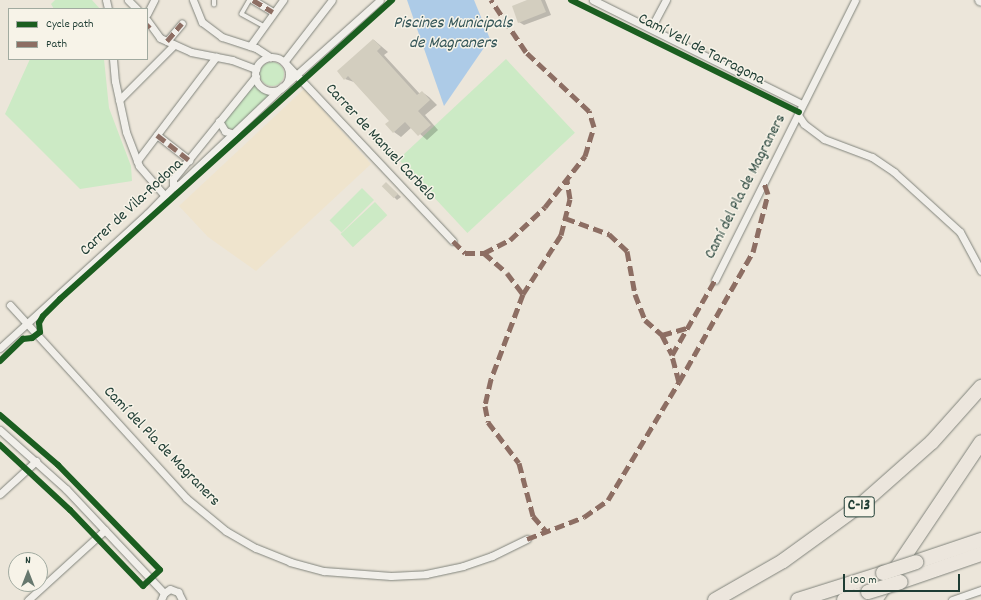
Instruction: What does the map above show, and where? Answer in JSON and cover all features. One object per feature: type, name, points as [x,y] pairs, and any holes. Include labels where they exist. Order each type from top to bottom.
[{"type":"highway","name":"C-13","points":[[714,600],[782,561],[863,503],[932,442],[981,387]]},
{"type":"highway","points":[[872,596],[981,442]]},
{"type":"highway","points":[[798,600],[981,540]]},
{"type":"highway","points":[[844,600],[872,596],[900,582],[981,554]]},
{"type":"street","points":[[128,0],[136,8]]},
{"type":"street","points":[[148,12],[154,0]]},
{"type":"street","points":[[148,24],[160,38],[191,52],[216,57],[256,72],[261,86],[268,90],[283,86],[289,75],[285,63],[250,46],[222,37],[202,22],[193,0]]},
{"type":"street","points":[[251,0],[273,12]]},
{"type":"street","points":[[250,46],[283,0]]},
{"type":"street","points":[[285,63],[332,0]]},
{"type":"street","name":"Carrer de Vila-Rodona","points":[[0,348],[173,187],[180,184],[296,74],[380,0]]},
{"type":"street","name":"Camí Vell de Tarragona","points":[[593,0],[802,104]]},
{"type":"street","points":[[651,28],[666,0]]},
{"type":"street","name":"Camí del Pla de Magraners","points":[[714,280],[855,0]]},
{"type":"street","points":[[119,100],[171,43],[182,23]]},
{"type":"street","points":[[137,161],[216,57]]},
{"type":"street","points":[[173,187],[173,179],[219,121],[256,72],[263,60],[270,57]]},
{"type":"street","points":[[113,60],[119,100],[126,132],[137,161],[165,196]]},
{"type":"street","name":"Carrer de Manuel Carbelo","points":[[285,63],[453,241]]},
{"type":"street","points":[[798,115],[804,124],[824,139],[872,157],[894,172],[960,232],[981,271]]},
{"type":"street","points":[[219,121],[225,131],[234,134]]},
{"type":"street","points":[[157,135],[189,160]]},
{"type":"street","name":"Camí del Pla de Magraners","points":[[10,305],[186,498],[226,531],[273,555],[307,567],[340,574],[408,576],[463,566],[492,556],[527,539]]},
{"type":"street","points":[[0,430],[36,461],[105,530],[164,593]]},
{"type":"street","points":[[0,494],[36,461]]},
{"type":"street","points":[[28,600],[105,530]]},
{"type":"street","points":[[164,593],[174,590],[181,594],[182,600]]},
{"type":"street","points":[[952,600],[981,590]]},
{"type":"street","points":[[161,600],[164,593]]},
{"type":"lane","points":[[214,0],[214,5]]},
{"type":"lane","points":[[251,0],[242,14],[264,26]]},
{"type":"shaded area","points":[[304,89],[371,164],[256,271],[208,237],[179,206]]},
{"type":"green space","points":[[55,0],[92,0],[99,8],[53,8],[51,4]]},
{"type":"green space","points":[[506,59],[575,133],[467,233],[398,159]]},
{"type":"green space","points":[[30,60],[104,60],[109,108],[131,166],[132,181],[80,189],[5,114]]},
{"type":"green space","points":[[272,62],[281,65],[284,74],[281,83],[272,86],[263,83],[260,74],[263,65]]},
{"type":"green space","points":[[253,84],[261,91],[271,95],[234,129],[229,129],[224,125],[224,120]]},
{"type":"green space","points":[[362,188],[374,200],[341,233],[329,221]]},
{"type":"green space","points":[[375,202],[387,215],[353,247],[341,234]]},
{"type":"water","name":"Piscines Municipals de Magraners","points":[[407,0],[474,0],[490,39],[444,106]]},
{"type":"building","points":[[527,0],[541,0],[546,12],[518,23],[512,6]]},
{"type":"building","points":[[373,39],[381,47],[377,51],[417,95],[422,91],[430,100],[418,111],[431,125],[418,136],[405,122],[393,133],[385,124],[389,121],[348,76],[344,80],[337,71]]},
{"type":"building","points":[[386,182],[398,194],[394,198],[382,186]]},
{"type":"marked path","points":[[253,0],[273,12]]},
{"type":"marked path","points":[[453,241],[465,253],[484,253],[510,240],[545,207],[585,156],[594,127],[589,111],[526,52],[491,0]]},
{"type":"marked path","points":[[167,41],[182,23]]},
{"type":"marked path","points":[[157,135],[189,160]]},
{"type":"marked path","points":[[523,294],[561,235],[570,199],[567,179]]},
{"type":"marked path","points":[[679,382],[753,252],[768,194],[764,183]]},
{"type":"marked path","points":[[565,218],[609,234],[627,251],[635,294],[645,320],[662,335],[687,328]]},
{"type":"marked path","points":[[484,253],[507,273],[523,294],[491,379],[485,406],[488,422],[519,463],[533,516],[546,531]]},
{"type":"marked path","points":[[527,539],[584,517],[608,500],[679,382],[672,355],[715,280]]},
{"type":"marked path","points":[[662,335],[672,355]]},
{"type":"cycle path","points":[[0,361],[23,339],[32,338],[40,332],[39,323],[43,316],[60,299],[392,0]]},
{"type":"cycle path","points":[[571,0],[799,112]]},
{"type":"cycle path","points":[[0,415],[58,465],[160,570],[143,586],[70,510],[0,445]]}]
